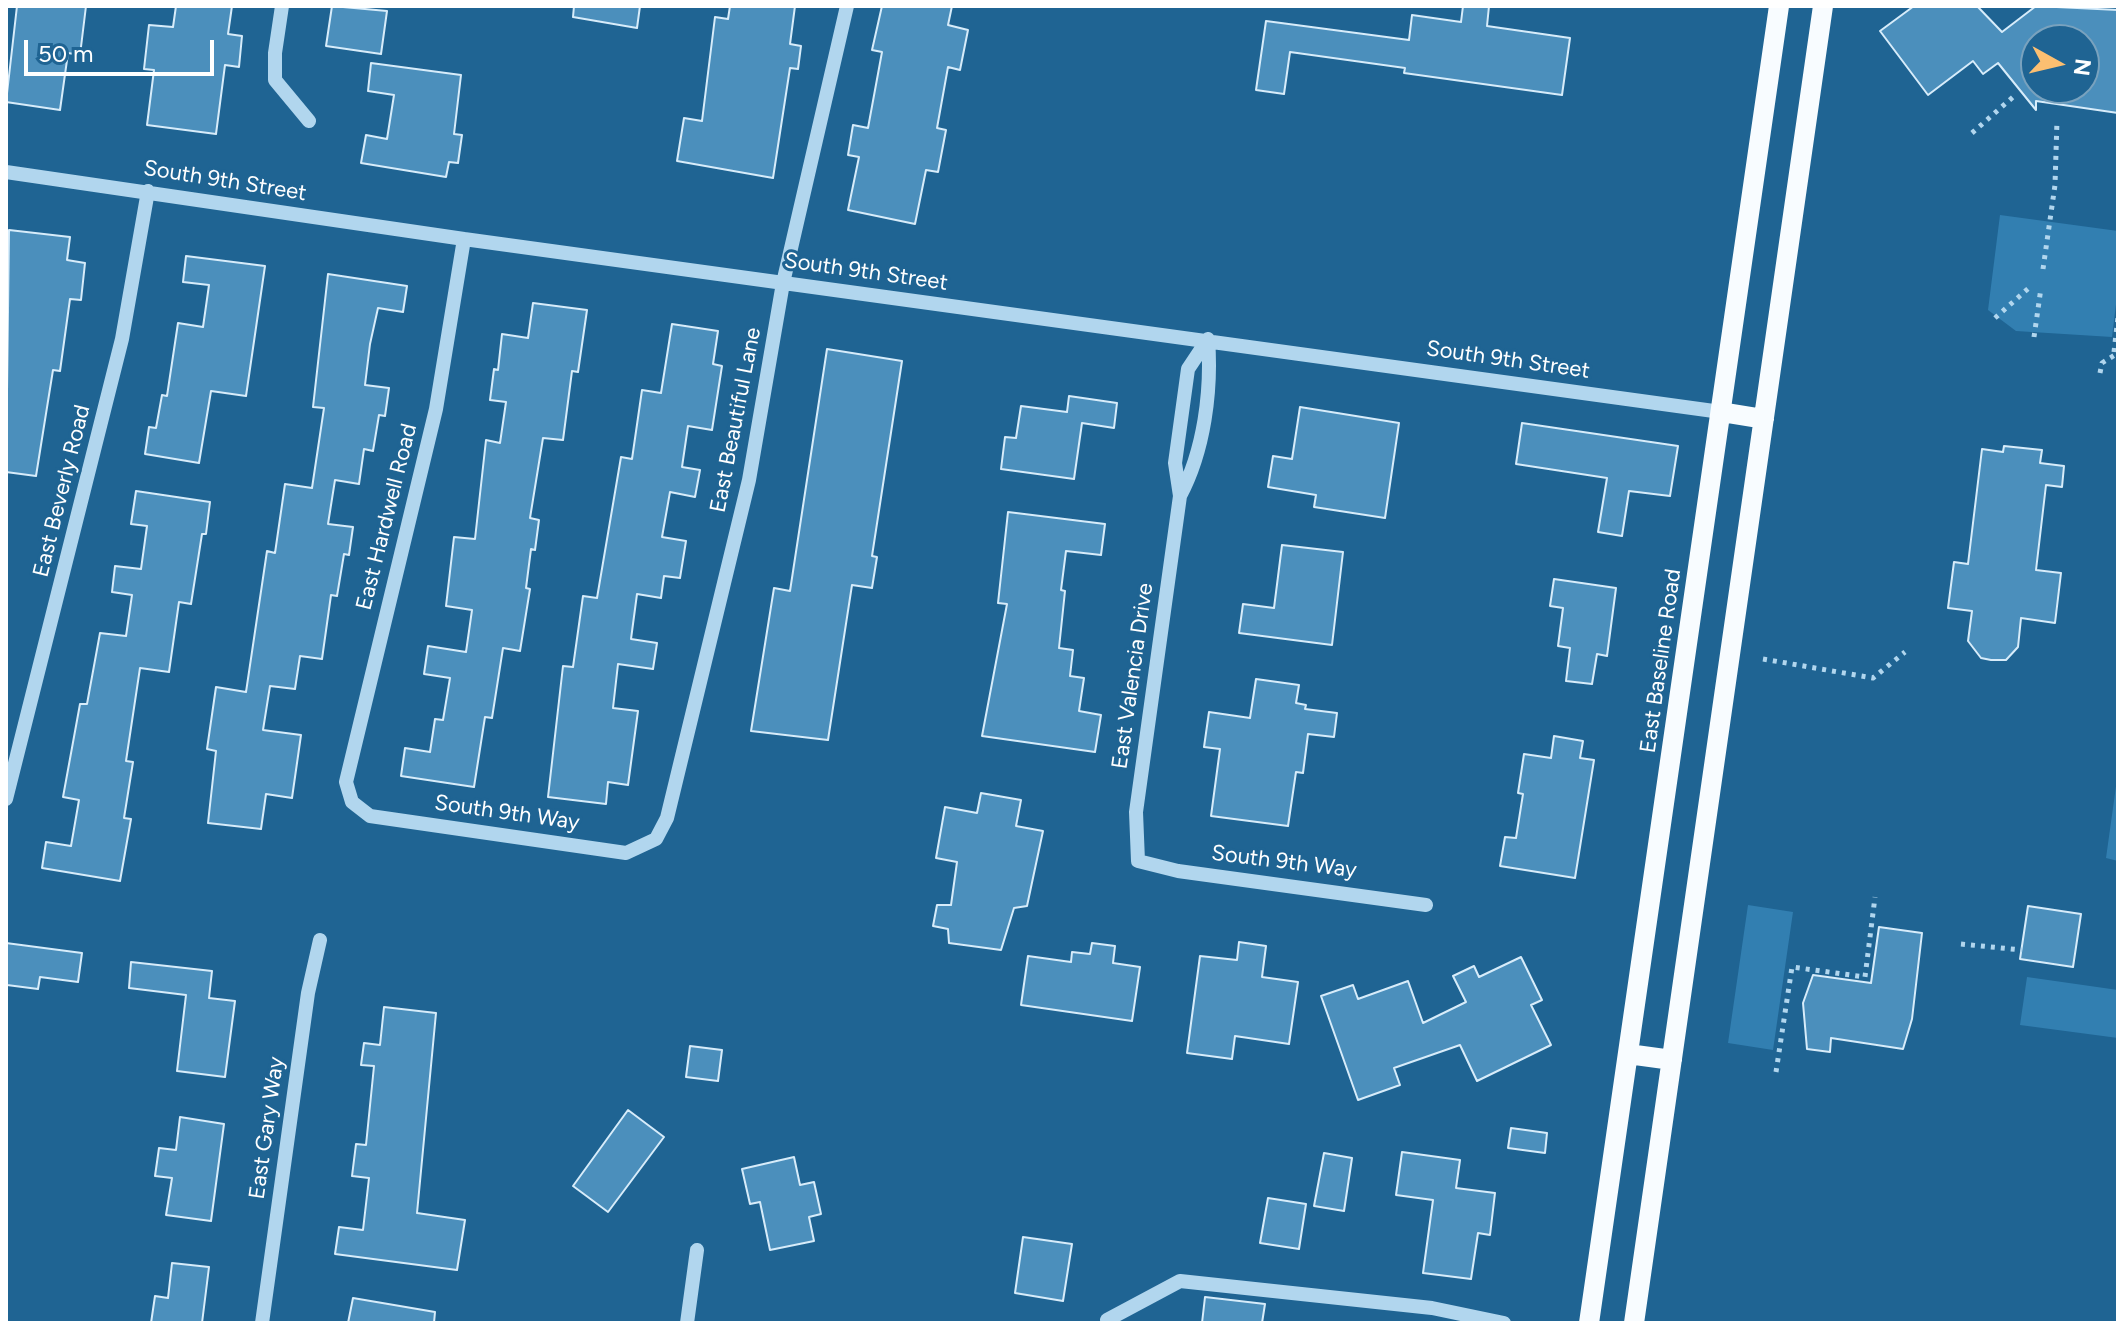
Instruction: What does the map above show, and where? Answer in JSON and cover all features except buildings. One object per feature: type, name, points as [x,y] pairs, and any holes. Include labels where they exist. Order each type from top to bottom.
[{"type":"main road","name":"East Baseline Road","points":[[1589,1323],[1779,6]]},
{"type":"main road","points":[[1634,1323],[1823,6]]},
{"type":"main road","points":[[1721,412],[1764,419]]},
{"type":"main road","points":[[1628,1054],[1672,1060]]},
{"type":"street","points":[[282,6],[275,53],[275,80],[309,121]]},
{"type":"street","name":"East Beautiful Lane","points":[[656,839],[667,818],[749,480],[783,283],[847,6]]},
{"type":"street","name":"South 9th Street","points":[[6,172],[464,239],[1721,412]]},
{"type":"street","name":"East Beverly Road","points":[[6,799],[122,339],[148,191]]},
{"type":"street","name":"East Hardwell Road","points":[[352,802],[346,782],[352,751],[436,409],[464,239]]},
{"type":"street","name":"East Valencia Drive","points":[[1138,861],[1136,812],[1180,496],[1175,463],[1188,369],[1208,339]]},
{"type":"street","name":"East Valencia Drive","points":[[1180,496],[1196,466],[1210,368],[1208,339]]},
{"type":"street","name":"South 9th Way","points":[[352,802],[370,816],[626,853],[656,839]]},
{"type":"street","name":"South 9th Way","points":[[1138,861],[1178,871],[1426,905]]},
{"type":"street","name":"East Gary Way","points":[[262,1323],[308,993],[320,940]]},
{"type":"street","points":[[687,1323],[697,1250]]},
{"type":"street","points":[[1107,1320],[1180,1281],[1432,1308],[1504,1323]]},
{"type":"path","points":[[1972,133],[2013,97]]},
{"type":"path","points":[[2043,269],[2055,185],[2057,120]]},
{"type":"path","points":[[1995,318],[2031,286]]},
{"type":"path","points":[[2034,337],[2041,288]]},
{"type":"path","points":[[2100,373],[2102,363],[2116,353],[2118,317]]},
{"type":"path","points":[[1763,659],[1873,678],[1905,652]]},
{"type":"path","points":[[1776,1072],[1792,967],[1865,977],[1875,897]]},
{"type":"path","points":[[1961,944],[2022,950]]},
{"type":"shaded area","points":[[2000,215],[2118,231],[2118,288],[2112,337],[2016,331],[1988,310]]},
{"type":"shaded area","points":[[2118,772],[2118,861],[2106,858]]},
{"type":"shaded area","points":[[1748,905],[1793,912],[1773,1050],[1728,1043]]},
{"type":"shaded area","points":[[2027,977],[2118,990],[2118,1038],[2020,1025]]}]
